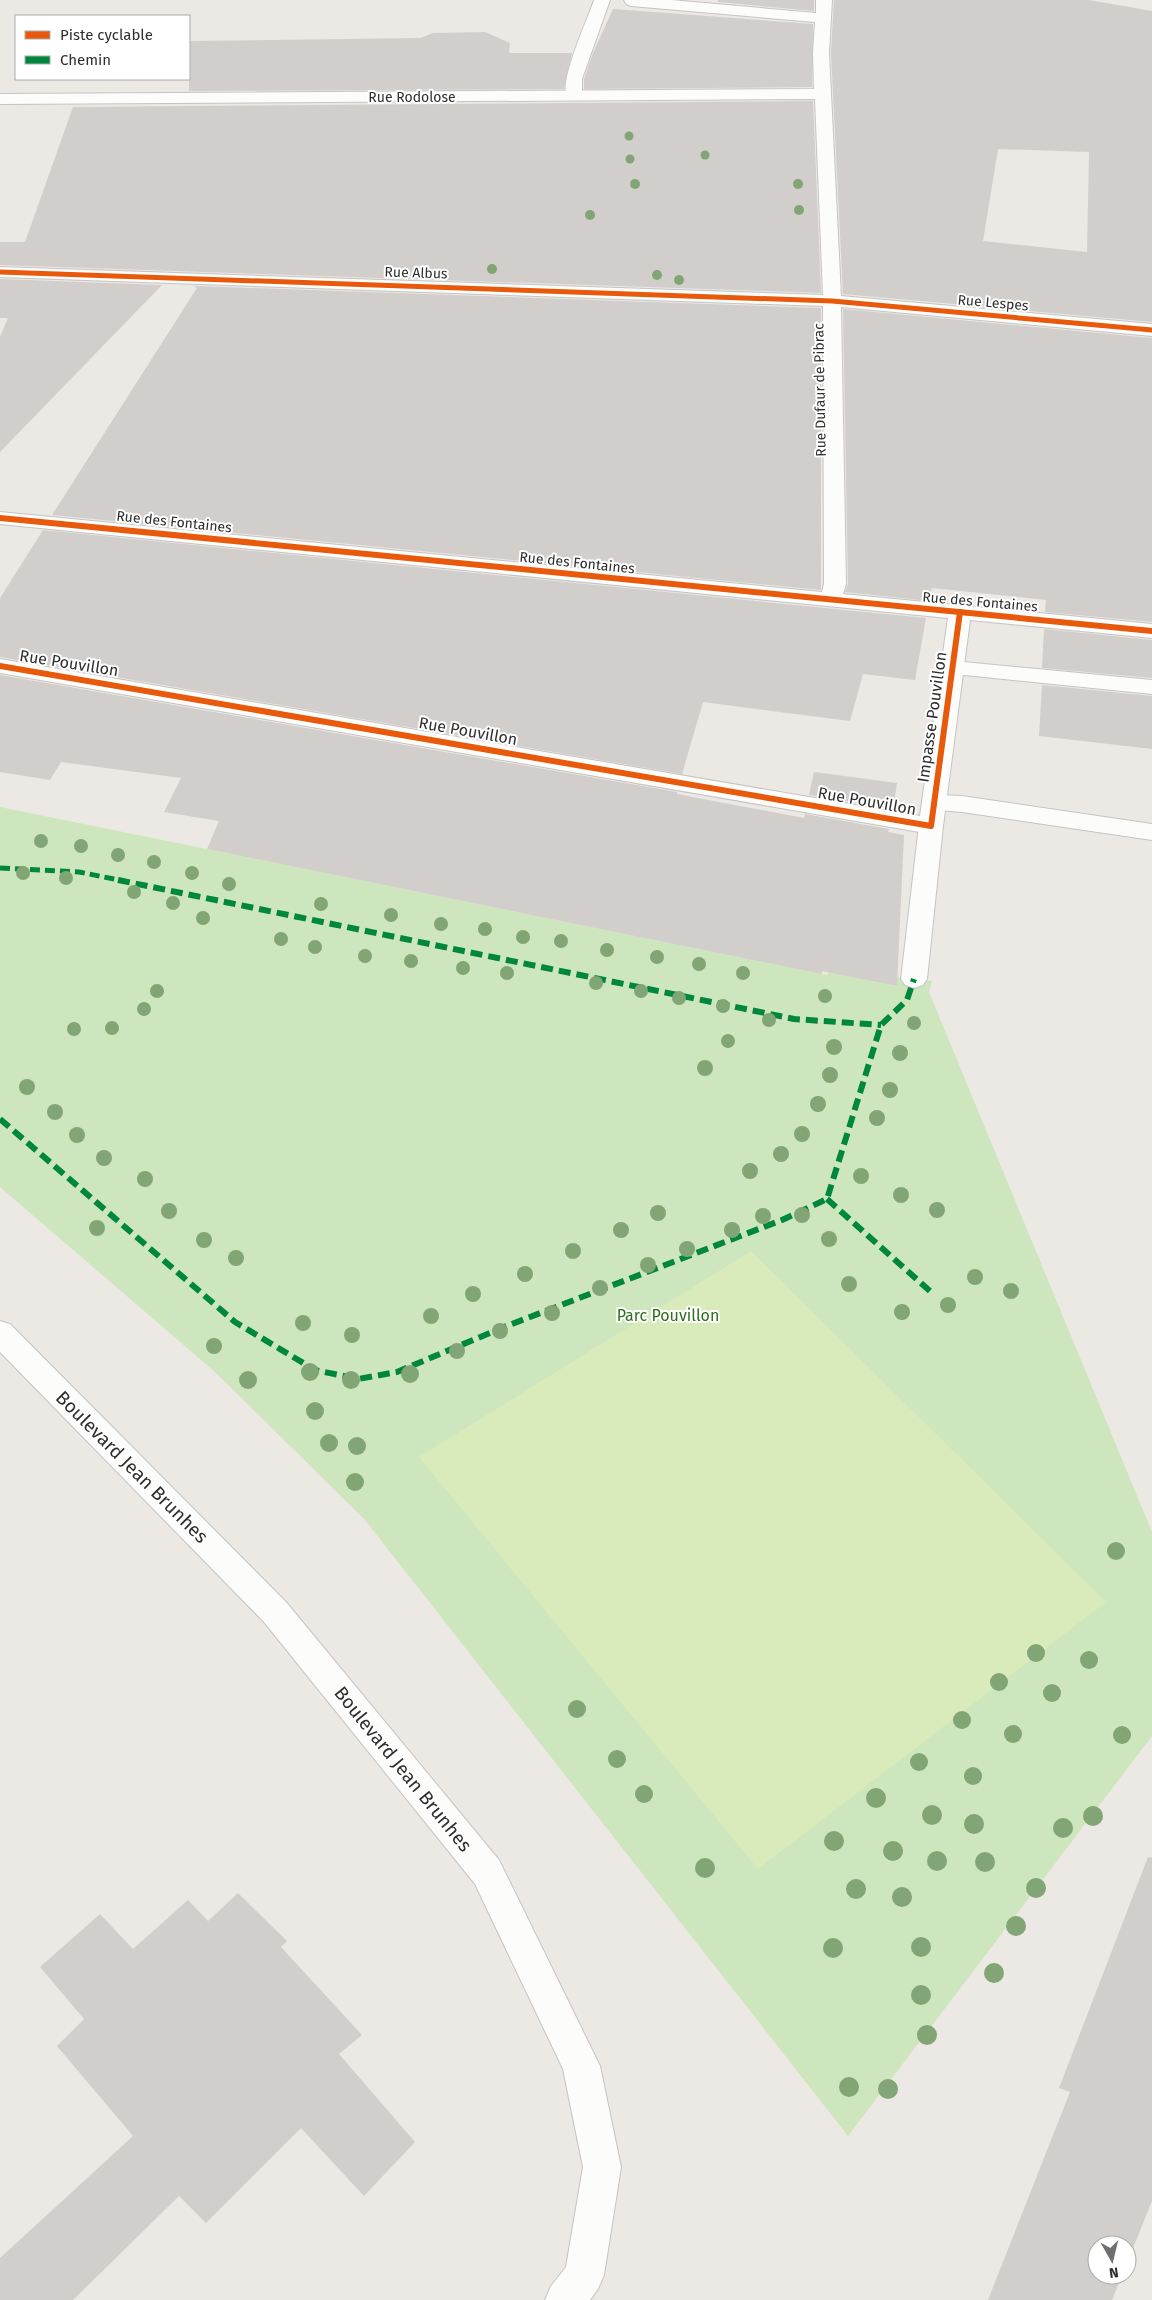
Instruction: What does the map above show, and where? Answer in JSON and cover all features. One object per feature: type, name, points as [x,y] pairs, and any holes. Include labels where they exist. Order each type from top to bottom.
[{"type":"street","points":[[574,96],[574,79],[602,0]]},
{"type":"street","points":[[631,1],[823,9]]},
{"type":"street","name":"Rue Dufaur de Pibrac","points":[[823,9],[822,53],[825,169],[832,301],[835,584],[831,600]]},
{"type":"street","name":"Rue Rodolose","points":[[0,99],[824,94]]},
{"type":"street","name":"Rue Albus","points":[[0,272],[832,301]]},
{"type":"street","name":"Rue Lespes","points":[[832,301],[1152,330]]},
{"type":"street","name":"Rue des Fontaines","points":[[0,518],[191,535],[319,551],[1152,631]]},
{"type":"street","name":"Impasse Pouvillon","points":[[914,980],[933,815],[960,612]]},
{"type":"street","name":"Rue Pouvillon","points":[[0,666],[933,815],[962,804],[1152,832]]},
{"type":"street","points":[[953,668],[1152,688]]},
{"type":"street","name":"Boulevard Jean Brunhes","points":[[0,1334],[275,1612],[487,1872],[581,2066],[602,2167],[584,2275],[565,2300]]},
{"type":"green space","name":"Parc Pouvillon","points":[[0,807],[827,975],[829,972],[896,986],[897,977],[932,981],[929,992],[1152,1532],[1152,1736],[848,2136],[365,1520],[215,1372],[0,1187]]},
{"type":"green space","points":[[751,1251],[1106,1602],[758,1869],[419,1457]]},
{"type":"building","points":[[718,0],[814,0],[814,11],[718,2]]},
{"type":"building","points":[[834,0],[1089,0],[1152,11],[1152,322],[843,294],[831,53]],"holes":[[[998,149],[1089,152],[1087,252],[983,241]]]},
{"type":"building","points":[[613,9],[813,24],[812,87],[584,89],[584,79],[593,53]]},
{"type":"building","points":[[485,32],[510,43],[509,53],[572,53],[564,89],[189,91],[190,41],[420,38],[433,33]]},
{"type":"building","points":[[813,101],[821,293],[0,265],[0,242],[25,242],[73,107]]},
{"type":"building","points":[[0,279],[162,285],[0,452],[0,337],[8,318],[0,318]]},
{"type":"building","points":[[194,286],[821,308],[821,590],[52,515],[197,288]]},
{"type":"building","points":[[843,309],[1152,338],[1152,622],[1045,612],[1046,600],[932,588],[929,601],[845,592],[848,584]]},
{"type":"building","points":[[43,530],[926,618],[915,680],[863,674],[850,721],[703,702],[682,774],[0,657],[0,598]]},
{"type":"building","points":[[1044,629],[1152,640],[1152,678],[1042,668]]},
{"type":"building","points":[[0,675],[677,792],[677,794],[804,818],[805,814],[889,829],[888,832],[904,835],[897,986],[822,971],[822,974],[207,849],[219,821],[164,812],[181,778],[61,762],[50,780],[0,772]]},
{"type":"building","points":[[1042,685],[1152,696],[1152,749],[1039,736]]},
{"type":"building","points":[[814,772],[897,783],[893,809],[809,795]]},
{"type":"building","points":[[1148,1857],[1152,1858],[1152,2201],[1137,2238],[1137,2235],[1087,2235],[1087,2285],[1118,2285],[1112,2300],[988,2300],[1070,2092],[1059,2088]]},
{"type":"building","points":[[238,1893],[287,1941],[281,1947],[362,2035],[339,2054],[415,2142],[364,2196],[301,2128],[206,2223],[179,2196],[73,2300],[0,2300],[0,2258],[133,2136],[57,2046],[84,2019],[40,1967],[100,1914],[133,1949],[188,1900],[208,1921]]},
{"type":"marked path","points":[[0,868],[79,872],[794,1019],[881,1025]]},
{"type":"marked path","points":[[0,1119],[235,1322],[315,1370],[358,1379],[397,1372],[504,1327],[782,1220],[827,1199],[881,1025],[907,1000],[914,979]]},
{"type":"marked path","points":[[827,1199],[931,1292]]},
{"type":"cycle path","points":[[0,272],[832,301],[1152,330]]},
{"type":"cycle path","points":[[0,518],[1152,631]]},
{"type":"cycle path","points":[[0,666],[931,826],[960,612]]}]
